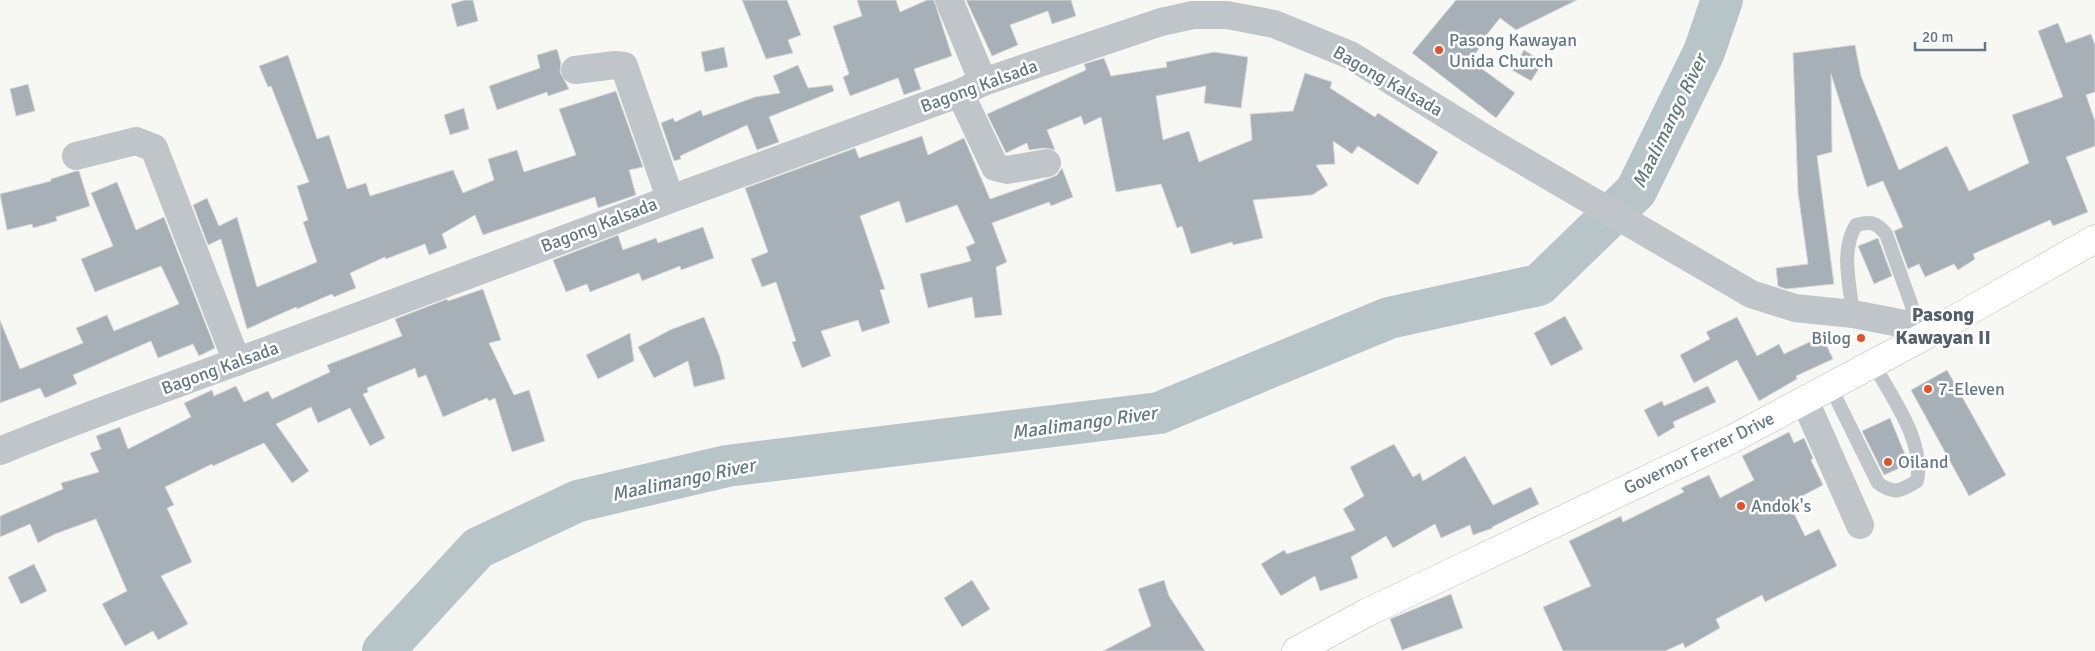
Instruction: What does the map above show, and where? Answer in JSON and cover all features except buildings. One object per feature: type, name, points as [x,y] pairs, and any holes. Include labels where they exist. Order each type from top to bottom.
[{"type":"main road","name":"Governor Ferrer Drive","points":[[1296,651],[1366,613],[1732,439],[1873,363],[1928,328],[2095,239]]},
{"type":"street","points":[[949,0],[995,167],[1007,170],[1047,163]]},
{"type":"street","name":"Bagong Kalsada","points":[[0,451],[47,431],[237,362],[670,198],[972,88],[1161,22],[1192,7],[1274,24],[1350,55],[1489,141],[1751,294],[1795,308],[1853,314],[1928,328]]},
{"type":"street","points":[[575,70],[615,65],[624,66],[670,198]]},
{"type":"street","points":[[76,156],[136,141],[154,148],[237,362]]},
{"type":"street","points":[[1805,401],[1860,525]]},
{"type":"lane","points":[[1853,314],[1847,251],[1850,236],[1856,225],[1869,221],[1878,225],[1886,234],[1928,328]]},
{"type":"lane","points":[[1830,386],[1878,482],[1888,490],[1901,490],[1917,481],[1920,468],[1916,443],[1873,363]]},
{"type":"waterway","name":"Maalimango River","points":[[383,651],[478,548],[578,501],[727,466],[1159,413],[1389,318],[1539,285],[1636,191],[1704,52],[1722,0]]},
{"type":"place","name":"Pasong Kawayan Unida Church","points":[[1439,50]]},
{"type":"place","name":"Bilog","points":[[1861,338]]},
{"type":"place","name":"7-Eleven","points":[[1928,389]]},
{"type":"place","name":"Oiland","points":[[1888,462]]},
{"type":"place","name":"Andok's","points":[[1741,506]]},
{"type":"district","name":"Pasong Kawayan II","points":[[1943,326]]}]
